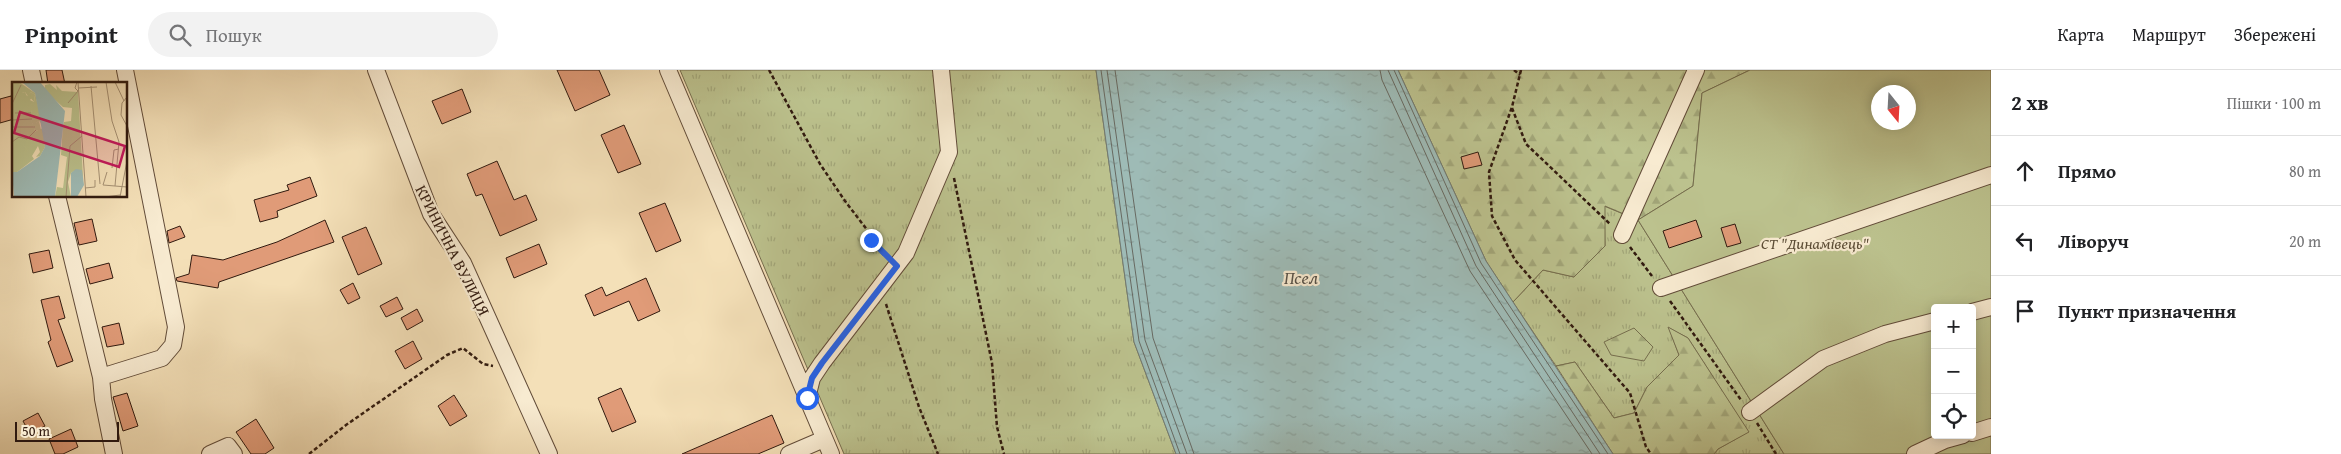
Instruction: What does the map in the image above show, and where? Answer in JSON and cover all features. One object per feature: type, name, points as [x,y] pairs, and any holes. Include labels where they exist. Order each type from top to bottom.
[{"type":"street","name":"КРИНИЧНА ВУЛИЦЯ","points":[[376,70],[432,214],[463,263],[549,454]]},
{"type":"street","points":[[668,70],[831,454]]},
{"type":"street","points":[[807,398],[812,378],[822,363],[906,253],[949,152],[941,70]]},
{"type":"street","points":[[1622,235],[1696,70]]},
{"type":"street","points":[[101,376],[162,358],[173,345],[176,327],[128,85]]},
{"type":"street","points":[[1661,288],[1991,175]]},
{"type":"street","points":[[57,198],[101,376],[103,399],[114,454]]},
{"type":"street","points":[[1976,311],[1991,307]]},
{"type":"street","points":[[1750,412],[1824,359],[1885,334],[1931,323]]},
{"type":"street","points":[[1976,432],[1991,428]]},
{"type":"street","points":[[789,454],[824,439]]},
{"type":"street","points":[[1915,454],[1949,439]]},
{"type":"street","points":[[210,454],[228,446],[234,454]]},
{"type":"path","points":[[769,70],[825,171],[868,231],[874,245],[897,266]]},
{"type":"path","points":[[1514,70],[1520,74]]},
{"type":"path","points":[[1521,70],[1512,107],[1489,172],[1492,216],[1515,260],[1630,393],[1646,447],[1651,454]]},
{"type":"path","points":[[1512,107],[1526,144],[1622,235],[1750,412],[1776,454]]},
{"type":"path","points":[[949,152],[992,363],[997,427],[1004,454]]},
{"type":"path","points":[[881,285],[919,407],[938,454]]},
{"type":"path","points":[[309,454],[346,425],[447,354],[463,348],[483,364],[494,366],[506,362]]},
{"type":"green space","points":[[680,70],[1096,70],[1134,342],[1176,454],[844,454]]},
{"type":"green space","points":[[1398,70],[1750,70],[1702,93],[1693,186],[1638,220],[1605,206],[1605,246],[1574,277],[1543,270],[1513,302],[1486,261]]},
{"type":"green space","name":"СТ \"Динамівець\"","points":[[1750,70],[1991,70],[1991,454],[1784,454],[1638,220],[1693,186],[1702,93]]},
{"type":"green space","points":[[1604,206],[1638,220],[1784,454],[1714,454],[1718,449],[1748,432],[1688,338],[1669,328],[1679,355],[1647,387],[1634,413],[1614,418],[1575,362],[1556,366],[1513,302],[1543,270],[1574,277],[1605,246]]},
{"type":"green space","points":[[1668,327],[1688,338],[1749,432],[1718,449],[1714,454],[1613,454],[1556,366],[1575,362],[1614,418],[1634,413],[1647,387],[1679,355]]},
{"type":"green space","points":[[1634,328],[1653,347],[1644,361],[1611,355],[1604,342]]},
{"type":"water","name":"Псел","points":[[1096,70],[1398,70],[1486,261],[1613,454],[1176,454],[1134,342]]},
{"type":"building","points":[[46,70],[62,70],[65,82],[48,82]]},
{"type":"building","points":[[557,70],[599,70],[610,95],[575,111]]},
{"type":"building","points":[[462,89],[471,112],[442,124],[432,101]]},
{"type":"building","points":[[11,96],[12,120],[0,123],[0,99]]},
{"type":"building","points":[[624,125],[641,164],[618,173],[601,135]]},
{"type":"building","points":[[1478,152],[1482,165],[1464,169],[1461,157]]},
{"type":"building","points":[[497,161],[514,200],[526,195],[537,220],[500,236],[482,194],[476,196],[467,174]]},
{"type":"building","points":[[310,177],[317,196],[277,211],[278,217],[260,222],[254,200],[289,190],[287,185]]},
{"type":"building","points":[[665,203],[681,241],[656,252],[639,213]]},
{"type":"building","points":[[92,219],[97,241],[79,245],[74,223]]},
{"type":"building","points":[[325,220],[334,242],[219,282],[218,288],[177,281],[176,278],[189,274],[192,255],[223,260],[277,242]]},
{"type":"building","points":[[1696,220],[1702,237],[1669,248],[1663,231]]},
{"type":"building","points":[[1735,224],[1741,243],[1727,247],[1721,228]]},
{"type":"building","points":[[180,226],[185,237],[169,243],[167,231]]},
{"type":"building","points":[[366,227],[382,264],[358,275],[342,237]]},
{"type":"building","points":[[539,244],[547,264],[514,278],[506,258]]},
{"type":"building","points":[[49,250],[53,268],[33,273],[29,254]]},
{"type":"building","points":[[109,263],[113,278],[90,284],[86,269]]},
{"type":"building","points":[[646,278],[660,311],[638,321],[629,301],[594,316],[585,295],[602,287],[606,296]]},
{"type":"building","points":[[353,283],[360,298],[348,304],[340,290]]},
{"type":"building","points":[[59,296],[65,318],[58,320],[73,361],[57,367],[48,342],[51,340],[41,300]]},
{"type":"building","points":[[397,297],[403,309],[386,317],[380,306]]},
{"type":"building","points":[[417,309],[423,321],[407,330],[401,318]]},
{"type":"building","points":[[119,323],[124,344],[107,347],[102,327]]},
{"type":"building","points":[[413,341],[422,359],[405,369],[395,351]]},
{"type":"building","points":[[621,388],[636,422],[612,432],[598,398]]},
{"type":"building","points":[[127,393],[138,426],[123,431],[113,397]]},
{"type":"building","points":[[454,395],[467,416],[450,426],[438,406]]},
{"type":"building","points":[[38,413],[45,426],[30,434],[23,421]]},
{"type":"building","points":[[772,415],[784,443],[758,454],[682,454]]},
{"type":"building","points":[[256,419],[274,448],[265,454],[251,454],[236,432]]},
{"type":"building","points":[[71,429],[78,447],[63,454],[55,454],[49,439]]},
{"type":"route","points":[[807,398],[812,378],[822,363],[897,266],[871,240]]}]
